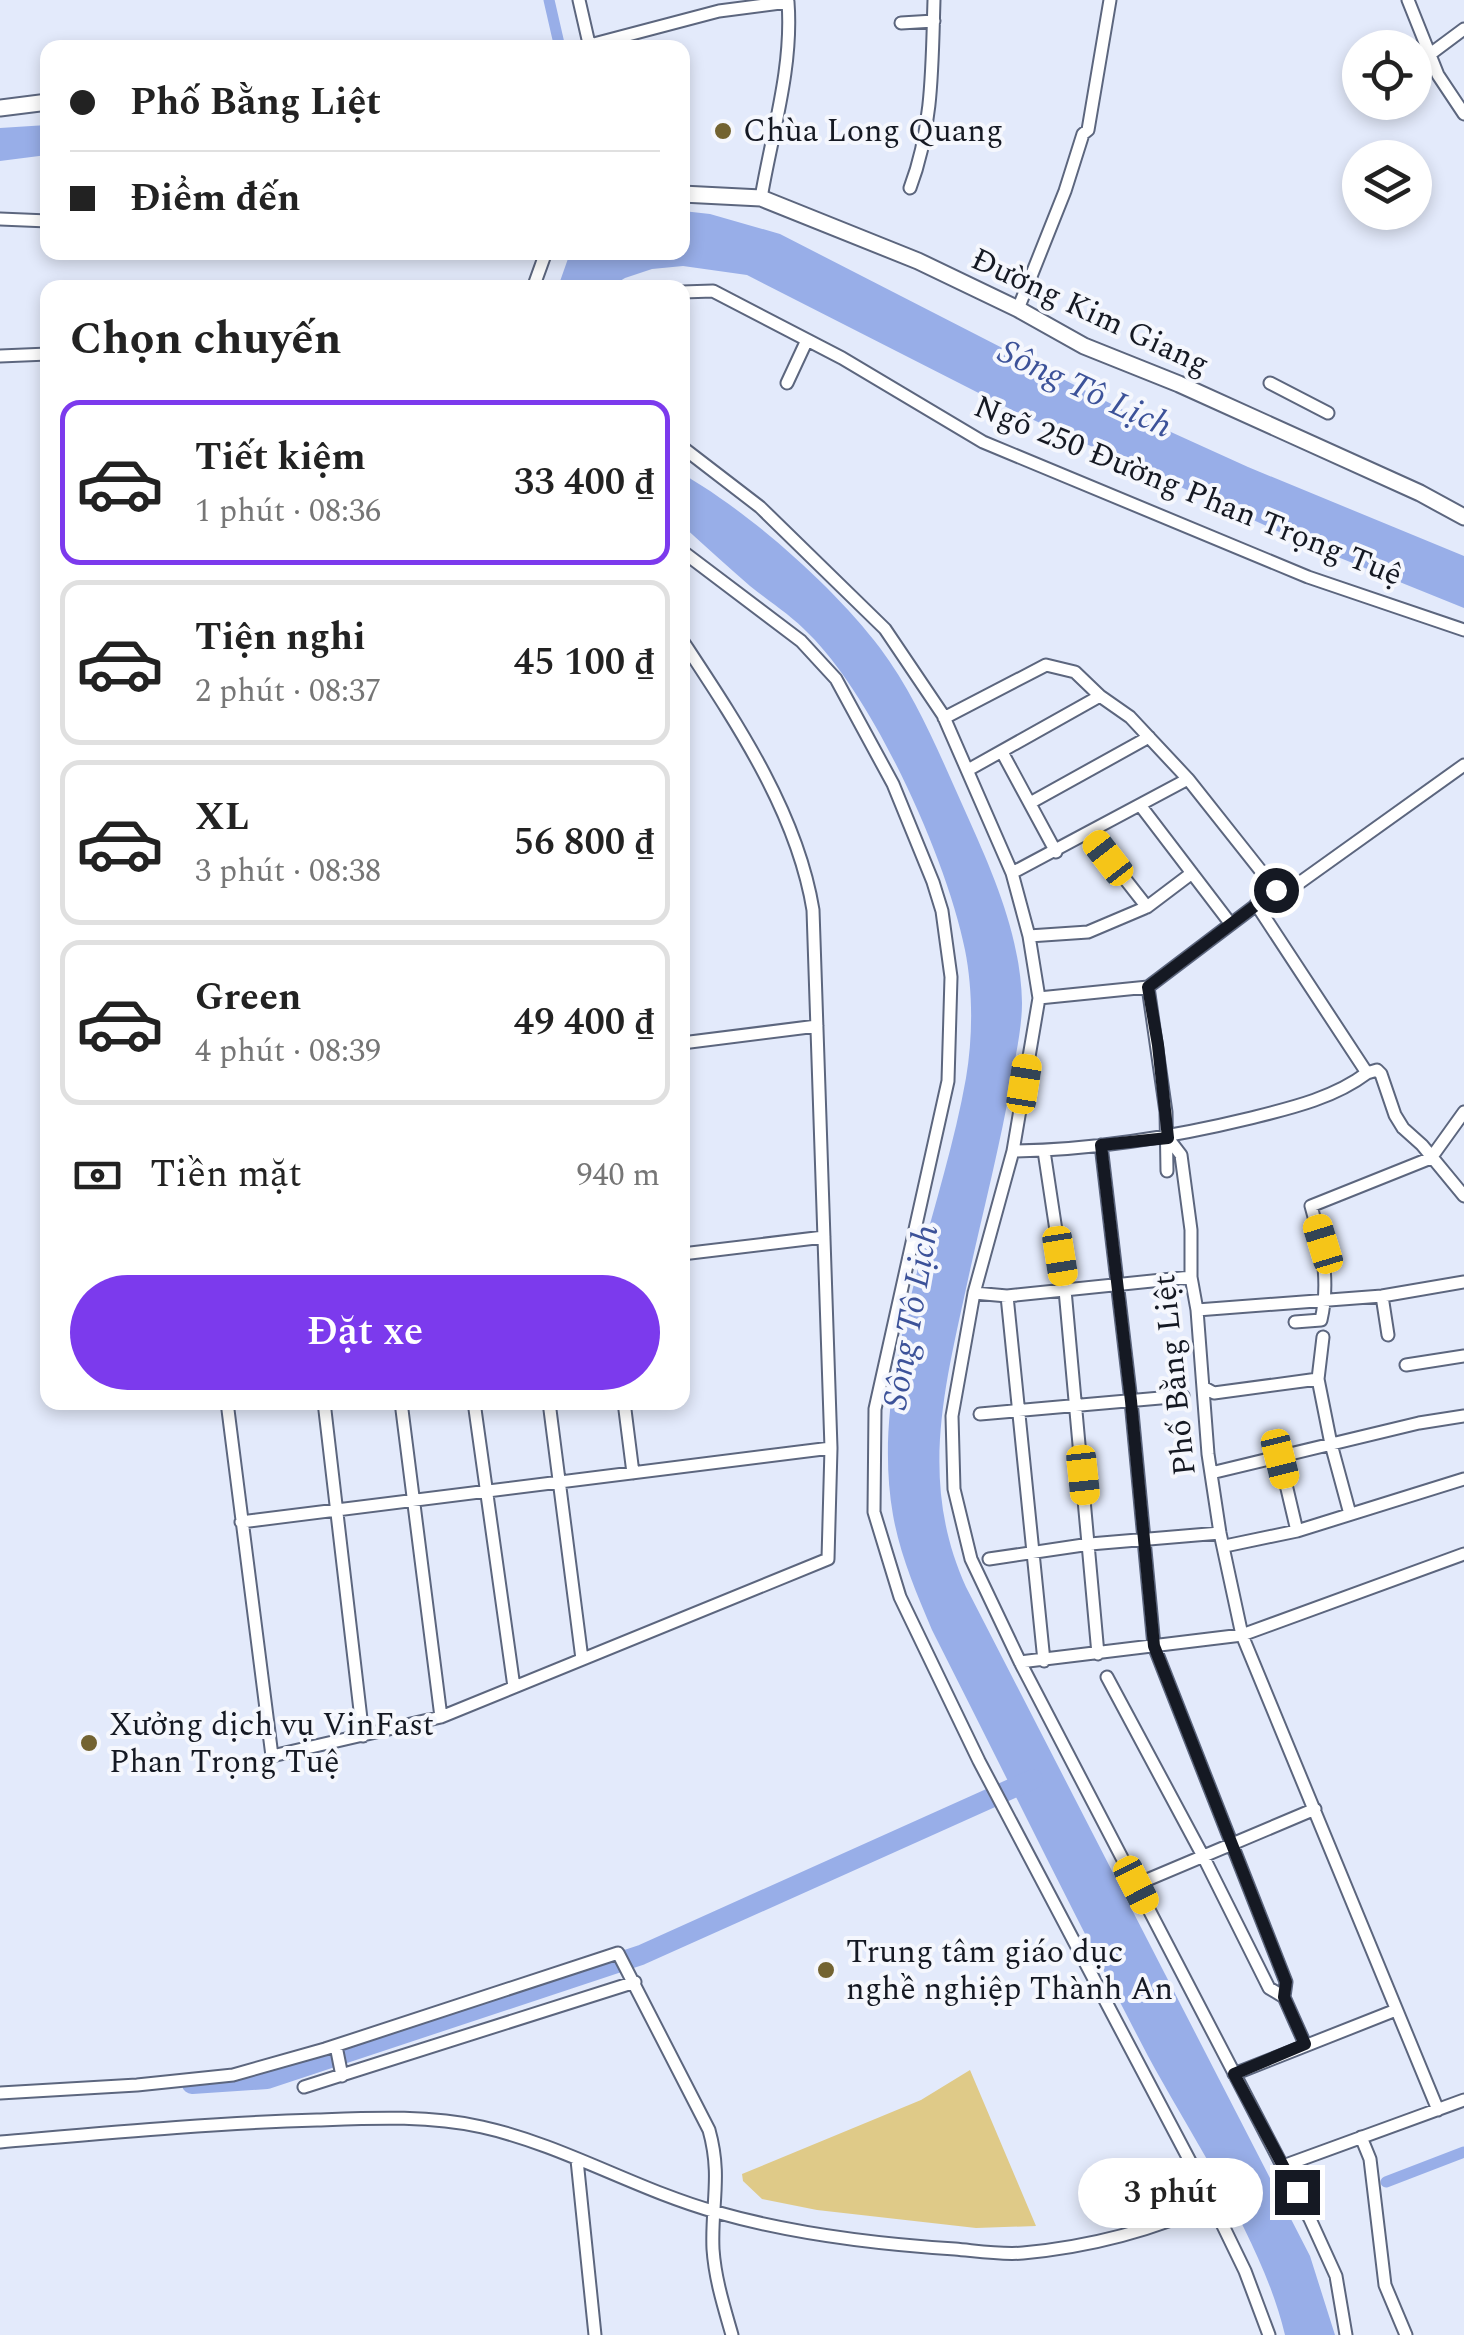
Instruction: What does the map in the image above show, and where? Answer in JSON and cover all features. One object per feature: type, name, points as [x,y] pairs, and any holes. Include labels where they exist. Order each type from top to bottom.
[{"type":"main road","points":[[0,108],[40,103]]},
{"type":"main road","name":"Đường Kim Giang","points":[[690,194],[762,198],[918,261],[1084,346],[1180,384],[1420,493],[1464,517]]},
{"type":"street","points":[[579,0],[589,40]]},
{"type":"street","points":[[910,188],[927,130],[934,0]]},
{"type":"street","points":[[1018,309],[1070,178],[1083,134],[1088,130],[1110,0]]},
{"type":"street","points":[[1408,0],[1420,30]]},
{"type":"street","points":[[612,40],[755,3],[788,2],[790,33],[784,85],[762,198]]},
{"type":"street","points":[[900,23],[934,21]]},
{"type":"street","points":[[1432,53],[1464,29]]},
{"type":"street","points":[[1432,60],[1464,114]]},
{"type":"street","points":[[0,219],[40,221]]},
{"type":"street","name":"Ngõ 250 Đường Phan Trọng Tuệ","points":[[690,292],[712,291],[807,340],[983,442],[1308,576],[1464,630]]},
{"type":"street","points":[[787,383],[807,340]]},
{"type":"street","points":[[0,356],[40,354]]},
{"type":"street","points":[[1270,383],[1328,413]]},
{"type":"street","points":[[690,453],[760,507],[885,630],[944,718],[1012,873],[1029,936],[1039,998],[1013,1151],[974,1293],[952,1416],[954,1488],[971,1559],[1020,1662],[1284,2166],[1336,2276],[1346,2335]]},
{"type":"street","points":[[690,556],[801,641],[836,679],[893,784],[934,882],[952,977],[948,1081],[875,1409],[874,1512],[900,1597],[971,1744],[1212,2203],[1245,2271],[1269,2335]]},
{"type":"street","points":[[227,1410],[272,1756],[442,1717],[828,1559],[831,1448],[813,910],[806,870],[766,779],[690,653]]},
{"type":"street","points":[[944,718],[1046,665],[1075,672],[1130,718],[1188,779],[1276,890]]},
{"type":"street","points":[[968,770],[1100,696]]},
{"type":"street","points":[[1030,804],[1149,738]]},
{"type":"street","points":[[1002,752],[1056,852]]},
{"type":"street","points":[[1039,998],[1148,987],[1256,904],[1276,890],[1294,886],[1464,765]]},
{"type":"street","points":[[1012,873],[1188,779]]},
{"type":"street","points":[[1140,805],[1230,923]]},
{"type":"street","points":[[1090,834],[1147,908]]},
{"type":"street","points":[[1029,936],[1088,932],[1147,908],[1192,873]]},
{"type":"street","points":[[1256,904],[1366,1072]]},
{"type":"street","name":"Phố Bằng Liệt","points":[[1148,987],[1168,1138],[1181,1156],[1211,1473],[1242,1635],[1438,2110]]},
{"type":"street","points":[[690,1042],[817,1026]]},
{"type":"street","points":[[1013,1151],[1168,1138],[1283,1110],[1336,1092],[1366,1072],[1377,1070],[1382,1074],[1394,1115],[1464,1196]]},
{"type":"street","points":[[1295,1322],[1321,1320],[1326,1299],[1323,1244],[1311,1206],[1431,1158],[1464,1112]]},
{"type":"street","points":[[1167,1171],[1168,1138]]},
{"type":"street","points":[[1101,1145],[1154,1646],[1286,1982],[1284,1997],[1305,2044]]},
{"type":"street","points":[[1044,1150],[1065,1290],[1098,1654]]},
{"type":"street","points":[[690,1253],[824,1237]]},
{"type":"street","points":[[974,1293],[1007,1296],[1191,1277]]},
{"type":"street","points":[[1197,1310],[1382,1296],[1464,1282]]},
{"type":"street","points":[[1007,1296],[1044,1660]]},
{"type":"street","points":[[1382,1296],[1388,1334]]},
{"type":"street","points":[[1323,1336],[1318,1379],[1350,1514]]},
{"type":"street","points":[[1406,1365],[1460,1357]]},
{"type":"street","points":[[1204,1387],[1214,1393],[1318,1379]]},
{"type":"street","points":[[980,1414],[1183,1396]]},
{"type":"street","points":[[325,1410],[363,1736]]},
{"type":"street","points":[[401,1410],[442,1717]]},
{"type":"street","points":[[475,1410],[514,1687]]},
{"type":"street","points":[[550,1410],[582,1659]]},
{"type":"street","points":[[625,1410],[633,1473]]},
{"type":"street","points":[[1211,1473],[1419,1423],[1464,1416]]},
{"type":"street","points":[[241,1522],[831,1448]]},
{"type":"street","points":[[1280,1459],[1298,1531]]},
{"type":"street","points":[[989,1559],[1090,1544],[1223,1540],[1298,1531],[1464,1479]]},
{"type":"street","points":[[1020,1662],[1242,1635],[1464,1554]]},
{"type":"street","points":[[1107,1677],[1269,1988],[1284,1997]]},
{"type":"street","points":[[1136,1885],[1315,1809]]},
{"type":"street","points":[[0,2092],[233,2076],[337,2053],[618,1952],[709,2130],[717,2158],[712,2246],[716,2281],[732,2335]]},
{"type":"street","points":[[304,2087],[635,1982]]},
{"type":"street","points":[[1234,2074],[1396,2010]]},
{"type":"street","points":[[337,2053],[342,2076]]},
{"type":"street","points":[[1284,2166],[1464,2100]]},
{"type":"street","points":[[0,2142],[249,2122],[382,2118],[483,2127],[715,2212],[808,2232],[916,2247],[1019,2253],[1088,2243],[1184,2216],[1212,2203]]},
{"type":"street","points":[[1361,2137],[1370,2158],[1375,2222],[1386,2285],[1406,2335]]},
{"type":"street","points":[[577,2160],[596,2335]]},
{"type":"shaded area","points":[[970,2070],[1036,2226],[976,2228],[817,2210],[762,2199],[743,2181],[742,2174],[921,2100]]},
{"type":"water","points":[[40,125],[40,156],[0,161],[0,128]]},
{"type":"water","points":[[690,212],[780,234],[1129,413],[1464,556],[1464,608],[1308,545],[1016,412],[747,275],[683,266],[652,269],[622,280],[560,280],[568,260],[690,260]]},
{"type":"water","name":"Sông Tô Lịch","points":[[690,478],[784,548],[826,587],[880,648],[930,732],[997,887],[1017,956],[1022,1012],[1007,1103],[944,1399],[940,1436],[943,1511],[966,1587],[1310,2256],[1335,2335],[1285,2335],[1275,2300],[1244,2228],[1093,1950],[932,1630],[909,1573],[893,1515],[888,1461],[890,1407],[911,1295],[966,1078],[970,981],[956,913],[942,871],[882,738],[834,662],[802,627],[690,532]]},
{"type":"waterway","points":[[549,0],[558,40]]},
{"type":"waterway","points":[[192,2084],[267,2079],[641,1955],[1033,1779]]},
{"type":"waterway","points":[[1386,2182],[1464,2152]]},
{"type":"place","name":"Chùa Long Quang","points":[[723,131]]},
{"type":"place","name":"Xưởng dịch vụ VinFast Phan Trọng Tuệ","points":[[89,1743]]},
{"type":"place","name":"Trung tâm giáo dục nghề nghiệp Thành An","points":[[826,1970]]},
{"type":"route","points":[[1276,890],[1148,987],[1168,1138],[1101,1145],[1154,1646],[1286,1982],[1284,1997],[1305,2044],[1234,2074],[1297,2192]]}]
